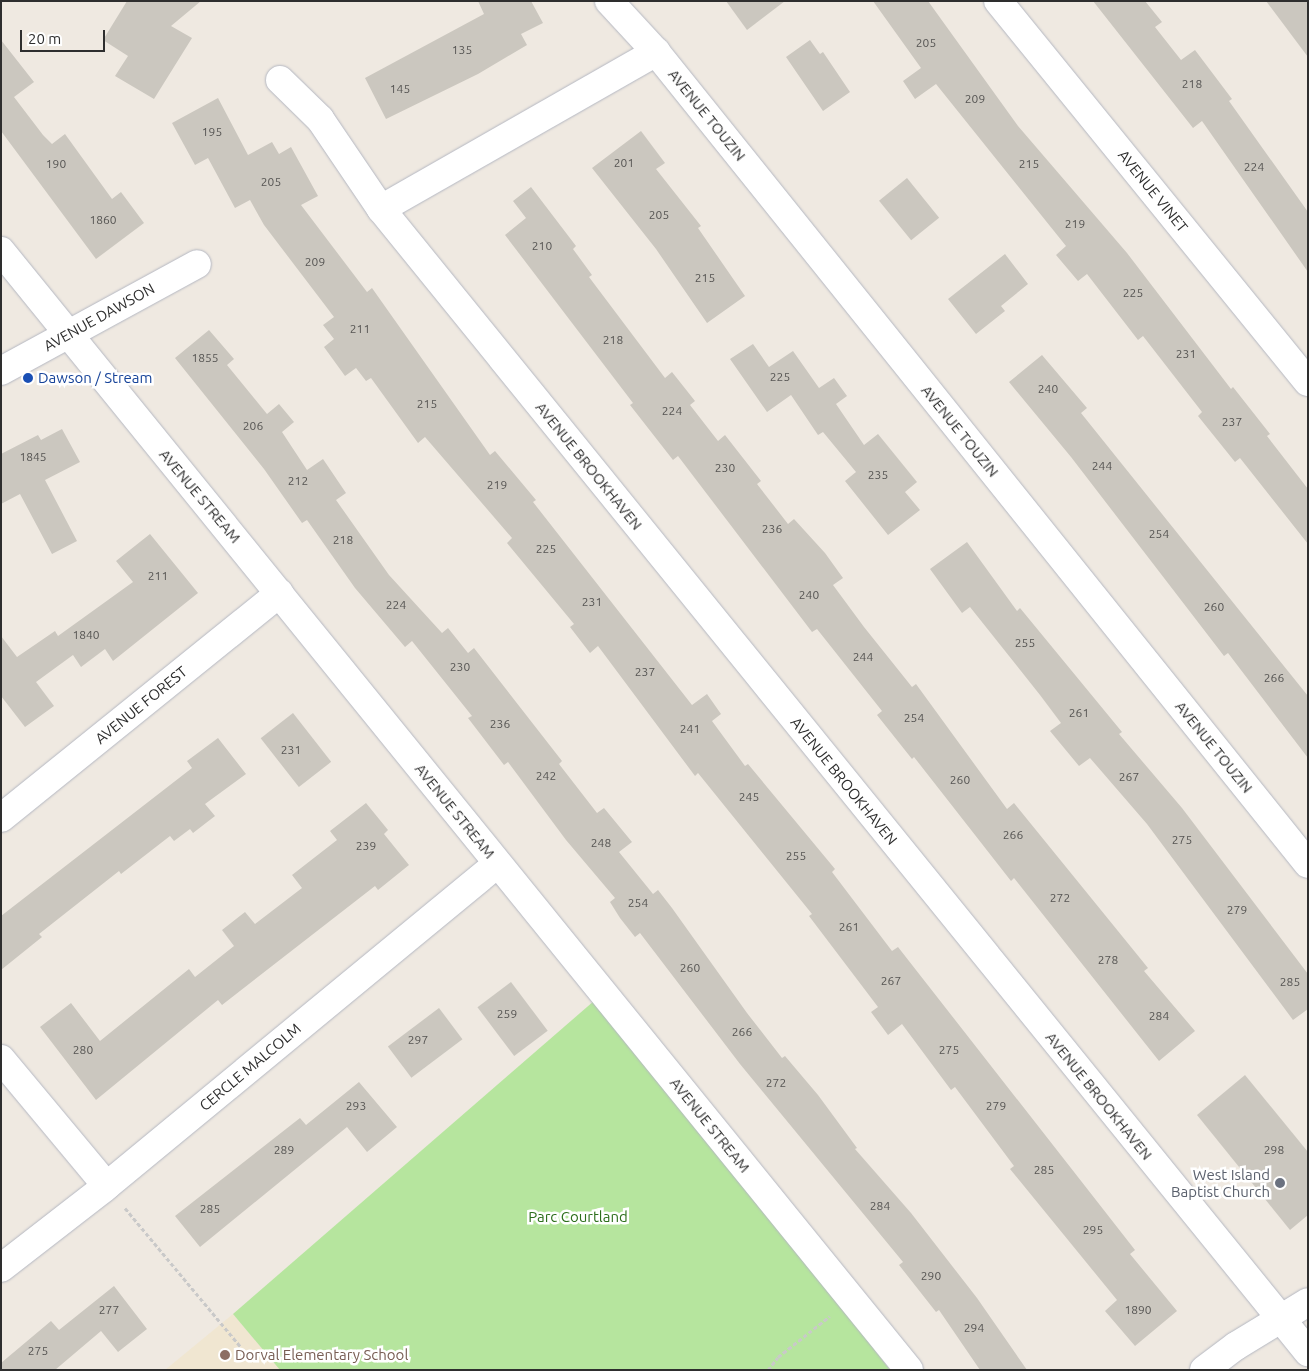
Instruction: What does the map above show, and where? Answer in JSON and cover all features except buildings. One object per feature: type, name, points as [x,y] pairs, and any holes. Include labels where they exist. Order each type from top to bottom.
[{"type":"street","name":"AVENUE TOUZIN","points":[[609,1],[656,52],[1308,864]]},
{"type":"street","name":"AVENUE VINET","points":[[998,1],[1308,382]]},
{"type":"street","points":[[381,210],[656,52]]},
{"type":"street","name":"AVENUE BROOKHAVEN","points":[[280,80],[320,119],[381,210],[1280,1320],[1308,1352]]},
{"type":"street","name":"AVENUE STREAM","points":[[1,252],[65,334],[280,593],[497,864],[909,1370]]},
{"type":"street","name":"AVENUE DAWSON","points":[[1,371],[65,334],[197,264]]},
{"type":"street","name":"AVENUE FOREST","points":[[1,818],[280,593]]},
{"type":"street","name":"CERCLE MALCOLM","points":[[1,1268],[107,1186],[497,864]]},
{"type":"street","points":[[1,1058],[107,1186]]},
{"type":"street","points":[[1204,1370],[1236,1346],[1308,1302]]},
{"type":"path","points":[[107,1186],[240,1347]]},
{"type":"path","points":[[768,1370],[778,1357],[852,1299]]},
{"type":"shaded area","name":"Dorval Elementary School","points":[[233,1314],[280,1370],[165,1370]]},
{"type":"green space","name":"Parc Courtland","points":[[602,994],[890,1370],[280,1370],[233,1314]]},
{"type":"place","name":"Dawson / Stream","points":[[28,378]]},
{"type":"place","name":"West Island Baptist Church","points":[[1280,1183]]},
{"type":"place","name":"Dorval Elementary School","points":[[225,1355]]}]
